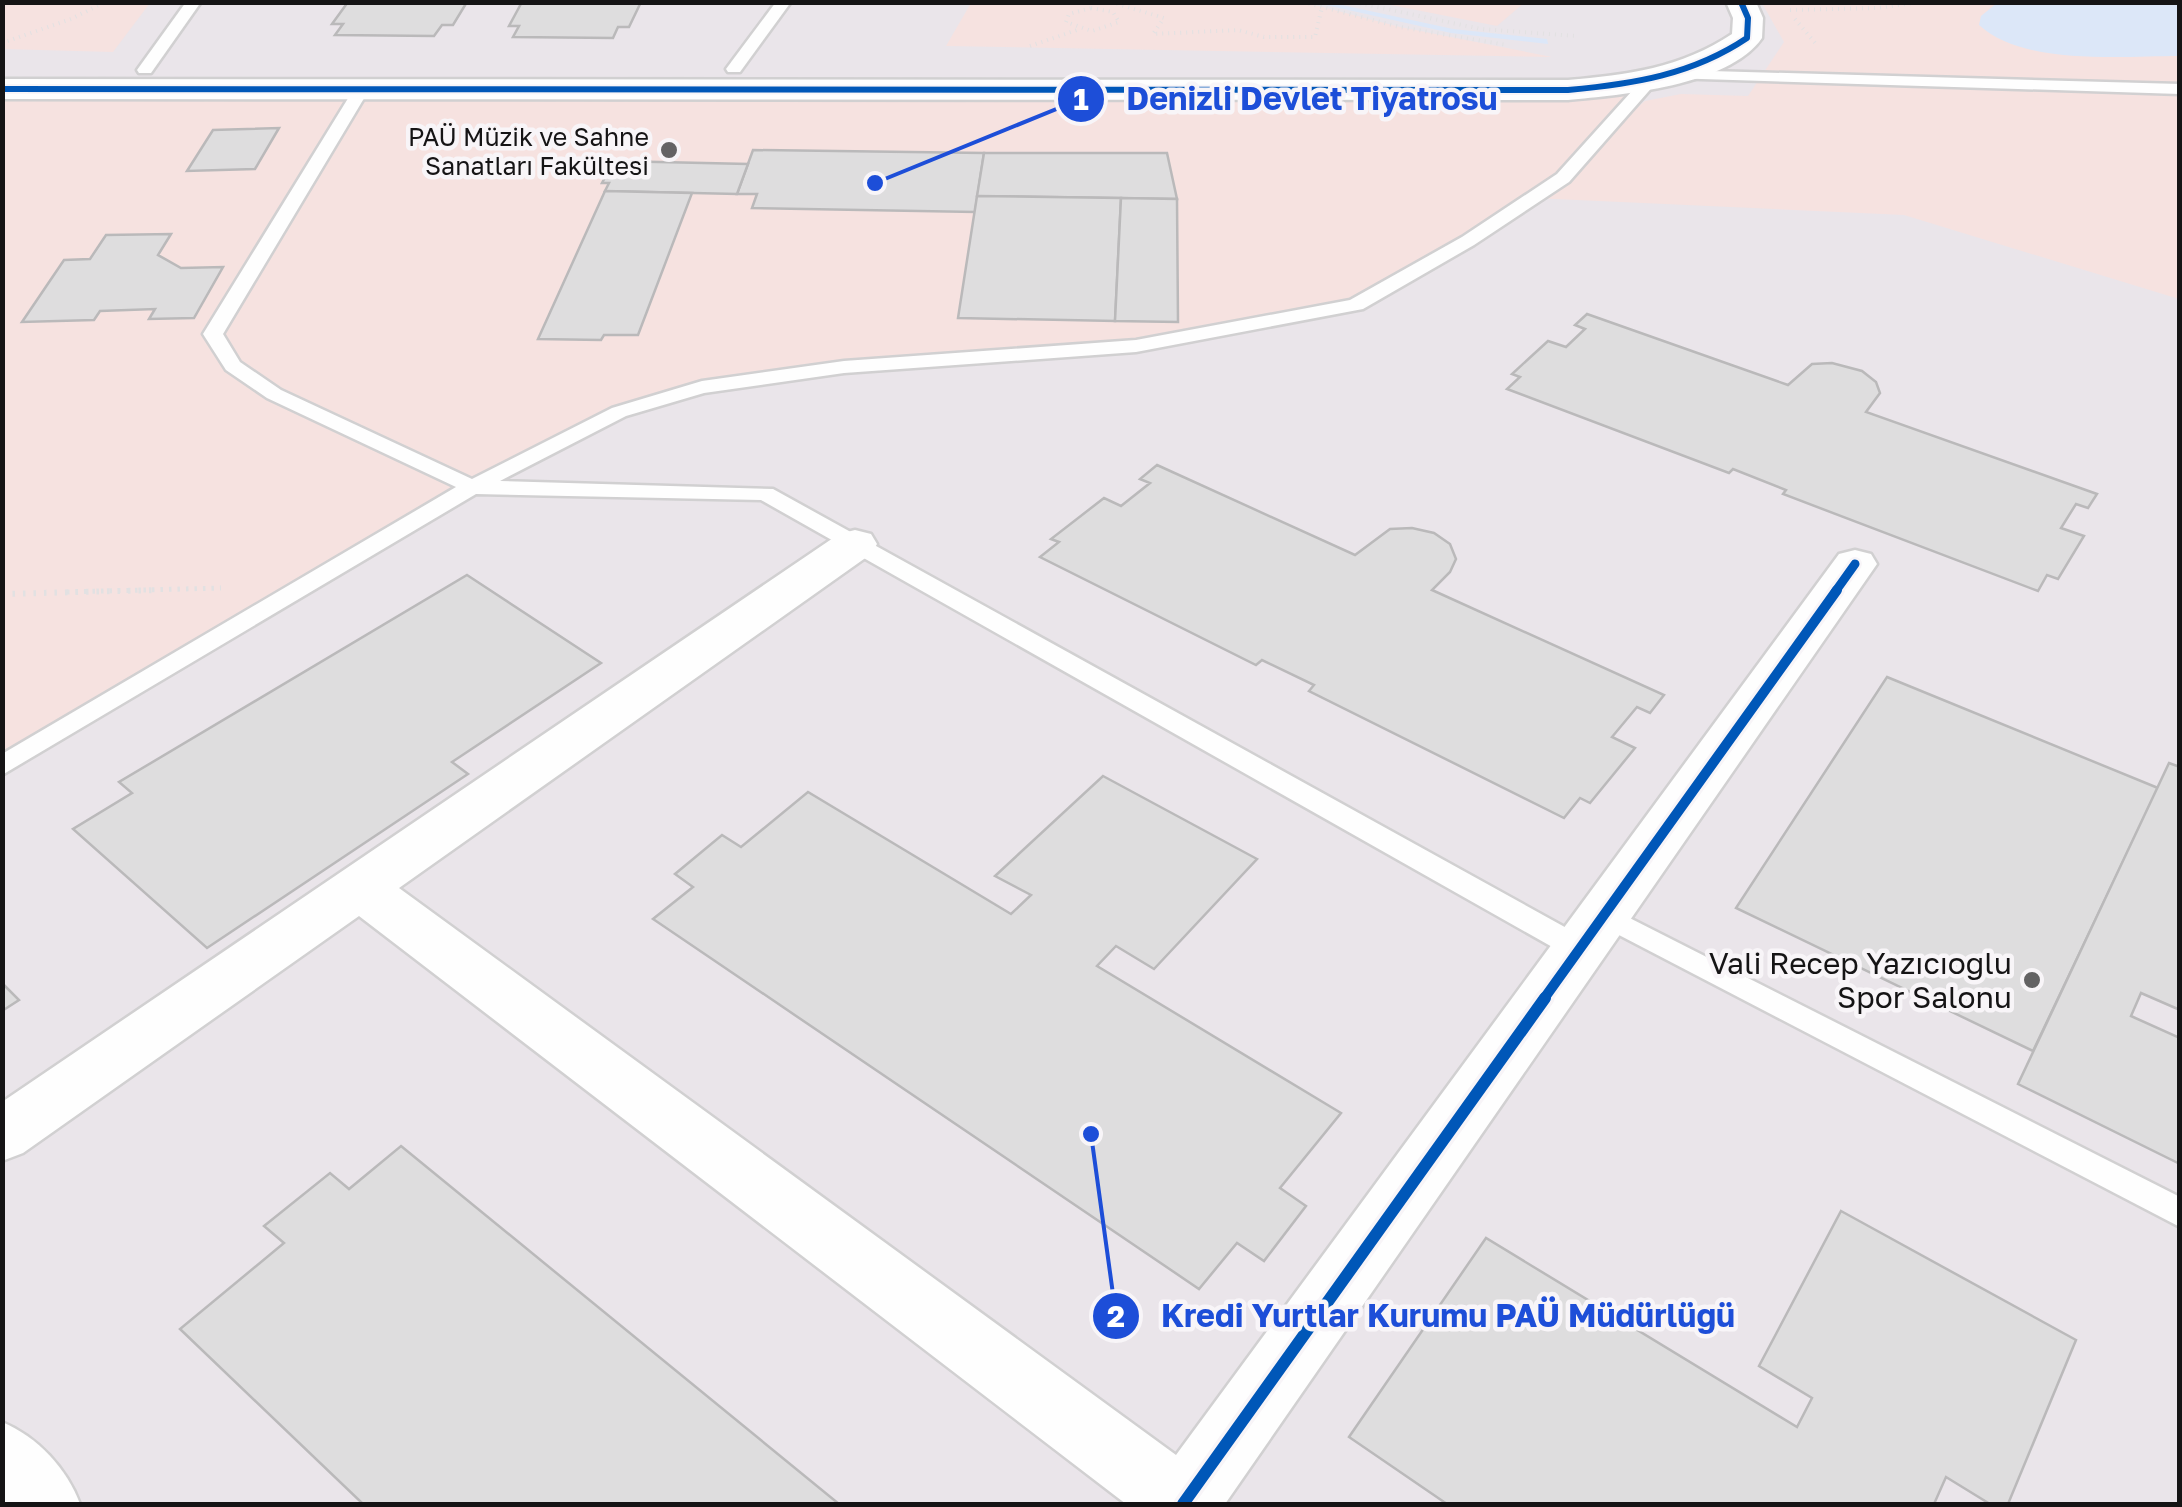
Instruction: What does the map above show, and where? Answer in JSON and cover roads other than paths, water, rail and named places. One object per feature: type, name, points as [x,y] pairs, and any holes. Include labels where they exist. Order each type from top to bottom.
[{"type":"street","points":[[2,69],[145,70],[729,78],[1568,90],[1661,79],[1698,69],[1748,38],[1748,18],[1719,11],[1694,43],[1613,69],[1562,72],[729,78],[361,90],[2,89]]},
{"type":"street","points":[[2,1135],[855,544]]},
{"type":"street","points":[[359,888],[1183,1504],[1855,564]]},
{"type":"street","points":[[2,1456],[45,1504]]},
{"type":"lane","points":[[145,70],[194,2]]},
{"type":"lane","points":[[729,78],[784,2]]},
{"type":"lane","points":[[2,766],[472,487],[619,412],[702,387],[844,366],[1136,346],[1356,305],[1468,241],[1563,178],[1661,79],[2180,89]]},
{"type":"lane","points":[[361,90],[212,334],[234,366],[274,394],[472,487],[765,494],[1592,932],[2180,1214]]},
{"type":"water","points":[[1317,3],[1333,3],[1453,29],[1547,39],[1548,44],[1451,33]]},
{"type":"water","points":[[1997,3],[2179,3],[2179,56],[2074,56],[2021,47],[1979,25],[1981,16]]},
{"type":"place","name":"PAÜ Müzik ve Sahne Sanatları Fakültesi","points":[[669,150]]},
{"type":"place","name":"Denizli Devlet Tiyatrosu","points":[[875,183]]},
{"type":"place","name":"Vali Recep Yazıcıoğlu Spor Salonu","points":[[2032,980]]},
{"type":"place","name":"Kredi Yurtlar Kurumu PAÜ Müdürlüğü","points":[[1091,1134]]}]
